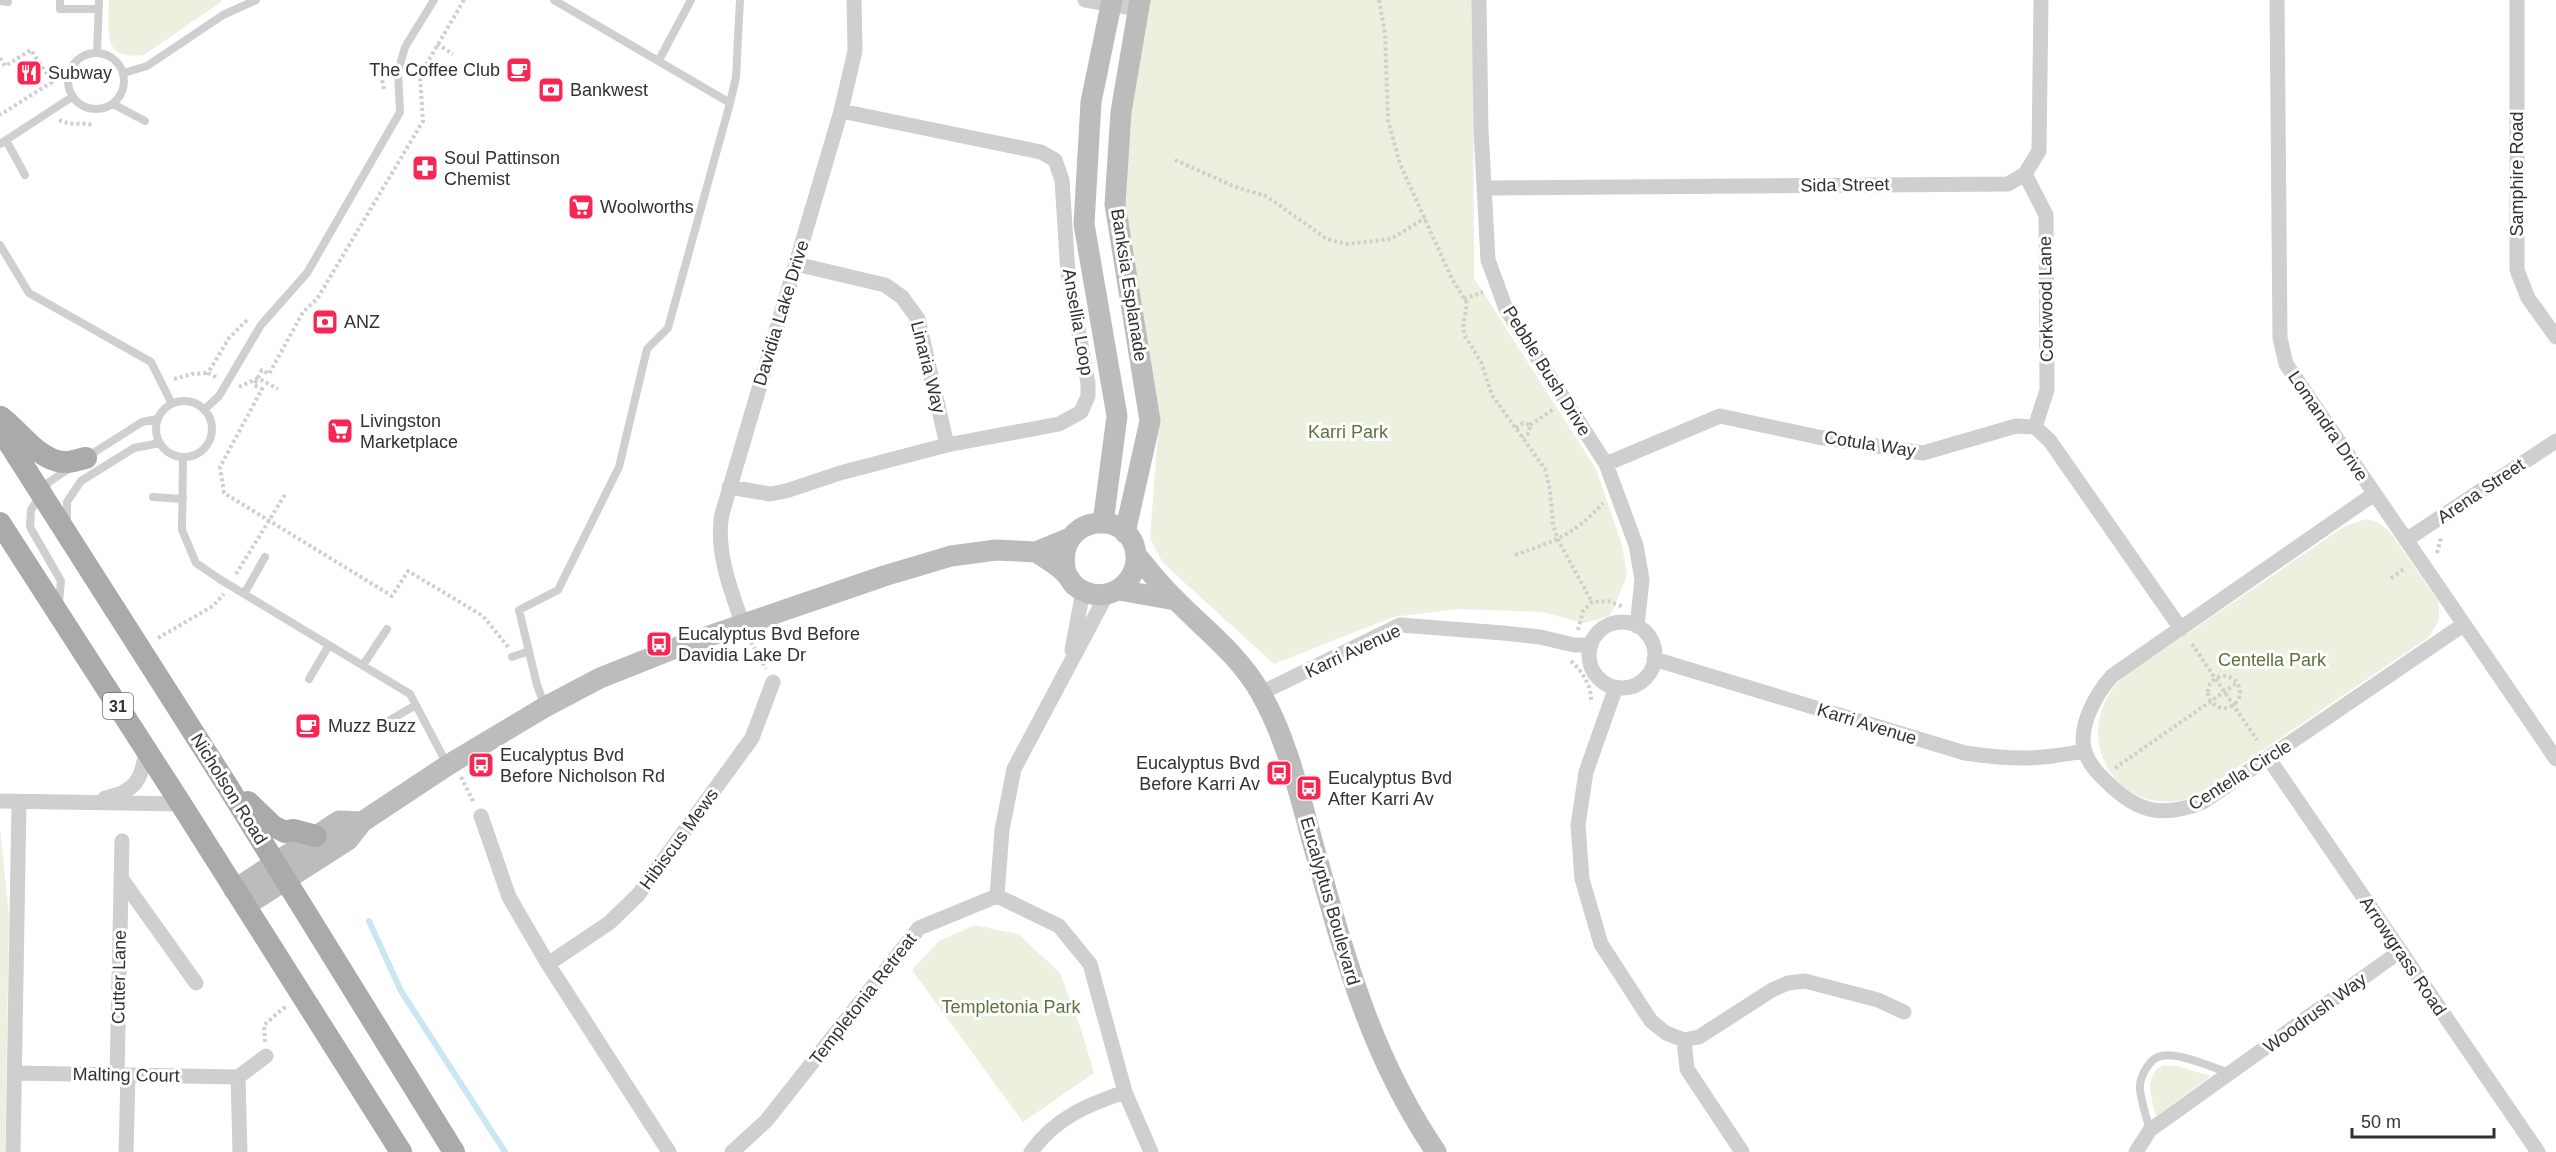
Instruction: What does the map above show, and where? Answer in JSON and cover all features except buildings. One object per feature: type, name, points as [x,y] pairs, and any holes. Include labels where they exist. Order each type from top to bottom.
[{"type":"main road","points":[[0,416],[37,449],[54,460],[66,463],[86,458]]},
{"type":"main road","name":"Nicholson Road","points":[[0,429],[225,782],[454,1152]]},
{"type":"main road","name":"31","points":[[0,524],[181,804],[401,1152]]},
{"type":"main road","points":[[225,782],[239,790],[254,810],[273,826],[285,832],[293,830],[316,836]]},
{"type":"street","name":"Davidia Lake Drive","points":[[742,625],[732,593],[719,531],[729,487],[841,111],[855,51],[854,0]]},
{"type":"street","points":[[1085,0],[1139,5]]},
{"type":"street","name":"Pebble Bush Drive","points":[[1479,0],[1481,130],[1488,260],[1506,309],[1606,464],[1636,545],[1642,580],[1637,626]]},
{"type":"street","points":[[2025,174],[2039,151],[2041,0]]},
{"type":"street","name":"Lomandra Drive","points":[[2277,0],[2280,338],[2286,364],[2556,759]]},
{"type":"street","name":"Samphire Road","points":[[2517,0],[2517,270],[2528,298],[2556,337]]},
{"type":"street","name":"Banksia Esplanade","points":[[1102,523],[1117,416],[1084,224],[1091,102],[1112,2]]},
{"type":"street","name":"Banksia Esplanade","points":[[1125,533],[1150,421],[1115,204],[1121,112],[1139,5]]},
{"type":"street","name":"Ansellia Loop","points":[[729,487],[770,494],[786,491],[840,473],[947,445],[1059,424],[1073,418],[1086,405],[1088,383],[1068,274],[1059,168],[1055,160],[1041,152],[841,111]]},
{"type":"street","name":"Sida Street","points":[[1485,189],[2008,184],[2025,174]]},
{"type":"street","name":"Corkwood Lane","points":[[2025,174],[2046,215],[2047,390],[2035,427]]},
{"type":"street","name":"Linaria Way","points":[[796,264],[885,285],[911,307],[918,319],[947,445]]},
{"type":"street","name":"Cotula Way","points":[[1606,464],[1720,416],[1818,437],[1923,453],[2016,426],[2035,427]]},
{"type":"street","points":[[2035,427],[2050,441],[2181,629]]},
{"type":"street","name":"Arena Street","points":[[2406,540],[2556,441]]},
{"type":"street","points":[[2084,751],[2086,724],[2101,689],[2112,676],[2374,494]]},
{"type":"street","points":[[1125,533],[1115,526],[1102,523],[1090,524],[1078,529],[1064,549],[1063,561],[1072,584],[1095,595],[1113,592],[1175,600]]},
{"type":"street","name":"Eucalyptus Boulevard","points":[[1125,533],[1136,555],[1175,600],[1224,644],[1261,693],[1278,730],[1291,768],[1358,997],[1403,1100],[1436,1152]]},
{"type":"street","points":[[240,898],[281,873],[348,840],[362,822],[458,767],[545,707],[600,678],[742,625],[951,555],[996,550],[1036,552],[1070,538]]},
{"type":"street","points":[[1036,552],[1066,573]]},
{"type":"street","points":[[1136,555],[1134,570],[1128,581],[1113,592],[1070,662],[1014,769],[1002,830],[997,896],[1059,927],[1090,964],[1125,1092],[1151,1152]]},
{"type":"street","points":[[1070,662],[1083,591]]},
{"type":"street","points":[[1626,622],[1637,626],[1651,639],[1654,659],[1652,669],[1645,678],[1626,687],[1616,687],[1597,676],[1591,667],[1591,645],[1596,635],[1604,627],[1626,622]]},
{"type":"street","name":"Karri Avenue","points":[[1261,693],[1401,625],[1503,633],[1540,637],[1574,645],[1591,645]]},
{"type":"street","name":"Centella Circle","points":[[2084,751],[2095,771],[2121,797],[2150,810],[2181,810],[2204,802],[2463,625]]},
{"type":"street","name":"Karri Avenue","points":[[1654,659],[1965,753],[2004,759],[2034,760],[2084,751]]},
{"type":"street","name":"Hibiscus Mews","points":[[548,964],[609,923],[638,895],[752,738],[773,682]]},
{"type":"street","points":[[1616,687],[1586,772],[1578,825],[1582,879],[1601,944],[1651,1021],[1666,1033],[1684,1040],[1700,1037],[1772,990],[1788,983],[1806,981],[1878,1000],[1904,1012]]},
{"type":"street","points":[[78,802],[121,795],[132,788],[143,770],[146,750]]},
{"type":"street","name":"Arrowgrass Road","points":[[2269,759],[2533,1150]]},
{"type":"street","points":[[0,801],[181,804]]},
{"type":"street","points":[[13,1152],[19,802]]},
{"type":"street","points":[[481,816],[509,897],[548,964],[669,1152]]},
{"type":"street","points":[[281,873],[316,836],[339,821],[362,822]]},
{"type":"street","name":"Cutter Lane","points":[[122,841],[123,1075],[126,1152]]},
{"type":"street","name":"Cutter Lane","points":[[121,878],[196,983]]},
{"type":"street","name":"Templetonia Retreat","points":[[732,1152],[766,1121],[919,928],[997,896]]},
{"type":"street","name":"Woodrush Way","points":[[2136,1152],[2150,1130],[2399,952]]},
{"type":"street","points":[[1684,1040],[1687,1069],[1742,1152]]},
{"type":"street","points":[[240,1152],[238,1077],[266,1056]]},
{"type":"street","name":"Malting Court","points":[[14,1072],[238,1077]]},
{"type":"street","points":[[1031,1152],[1044,1133],[1088,1104],[1125,1092]]},
{"type":"lane","points":[[60,0],[60,9],[98,4],[97,53]]},
{"type":"lane","points":[[123,73],[147,66],[223,15],[243,3],[256,0]]},
{"type":"lane","points":[[204,410],[219,396],[261,325],[307,273],[400,112],[398,72],[400,63],[405,47],[434,0]]},
{"type":"lane","points":[[554,0],[730,103]]},
{"type":"lane","points":[[658,60],[692,0]]},
{"type":"lane","points":[[545,707],[519,610],[558,590],[619,467],[647,349],[668,328],[730,103],[736,77],[740,0]]},
{"type":"lane","points":[[97,53],[116,61],[123,73],[124,87],[113,104],[106,108],[91,109],[84,107],[72,97],[68,85],[72,68],[85,55],[97,53]]},
{"type":"lane","points":[[25,175],[3,142],[72,97]]},
{"type":"lane","points":[[113,104],[145,121]]},
{"type":"lane","points":[[0,245],[28,293],[151,362],[172,404]]},
{"type":"lane","points":[[182,400],[191,401],[204,410],[211,422],[209,441],[195,455],[183,457],[170,454],[159,443],[155,429],[157,419],[161,411],[172,404],[182,400]]},
{"type":"lane","points":[[57,612],[61,581],[30,526],[31,510],[49,482],[142,422],[157,419]]},
{"type":"lane","points":[[74,545],[67,527],[67,502],[81,481],[134,448],[159,443]]},
{"type":"lane","points":[[183,457],[182,530],[196,563],[410,694],[458,767]]},
{"type":"lane","points":[[153,497],[183,499]]},
{"type":"lane","points":[[244,594],[265,557]]},
{"type":"lane","points":[[363,665],[387,629]]},
{"type":"lane","points":[[309,679],[329,645]]},
{"type":"lane","points":[[512,657],[529,651]]},
{"type":"lane","points":[[378,727],[416,705]]},
{"type":"lane","points":[[2150,1130],[2139,1086],[2145,1070],[2153,1060],[2161,1056],[2179,1057],[2230,1073]]},
{"type":"path","points":[[464,0],[420,75],[423,121],[317,299],[303,312],[269,374],[262,370],[254,385],[262,389],[220,467],[224,493],[392,596],[408,571],[483,616],[508,646],[512,657]]},
{"type":"path","points":[[1379,0],[1384,33],[1388,120],[1400,164],[1452,279],[1464,299],[1467,310],[1463,328],[1465,336],[1481,362],[1492,395],[1545,469],[1550,490],[1552,525],[1592,602]]},
{"type":"path","points":[[437,44],[453,54]]},
{"type":"path","points":[[0,58],[5,66],[31,50],[52,82],[0,115]]},
{"type":"path","points":[[385,93],[381,74],[390,57],[420,75]]},
{"type":"path","points":[[1175,160],[1238,188],[1266,196],[1327,239],[1348,244],[1391,240],[1425,218]]},
{"type":"path","points":[[1464,299],[1474,295]]},
{"type":"path","points":[[249,318],[229,338],[208,373],[236,388],[258,378]]},
{"type":"path","points":[[258,378],[278,389]]},
{"type":"path","points":[[1522,438],[1529,433],[1530,425],[1537,420]]},
{"type":"path","points":[[1516,428],[1523,423],[1530,425]]},
{"type":"path","points":[[1515,555],[1558,540],[1586,521],[1615,489]]},
{"type":"path","points":[[2391,578],[2406,567]]},
{"type":"path","points":[[1580,621],[1583,611],[1592,602],[1619,605]]},
{"type":"path","points":[[742,625],[773,682]]},
{"type":"path","points":[[2192,644],[2257,740]]},
{"type":"path","points":[[1571,661],[1587,680],[1592,692],[1590,712]]},
{"type":"path","points":[[2226,676],[2237,683],[2240,694],[2233,705],[2222,707],[2212,701],[2209,689],[2216,679],[2226,676]]},
{"type":"path","points":[[2115,768],[2237,683]]},
{"type":"path","points":[[458,767],[481,816]]},
{"type":"path","points":[[266,1056],[264,1025],[288,1003]]},
{"type":"green space","points":[[109,0],[221,0],[221,2],[144,55],[130,56],[120,53],[110,41]]},
{"type":"green space","name":"Karri Park","points":[[1145,0],[1473,0],[1474,278],[1596,469],[1622,545],[1627,576],[1610,616],[1584,623],[1542,612],[1458,609],[1393,617],[1274,664],[1163,563],[1150,538],[1159,419],[1123,220],[1125,109]]},
{"type":"green space","name":"Centella Park","points":[[2366,519],[2377,522],[2390,532],[2439,602],[2439,620],[2429,637],[2194,797],[2167,802],[2143,798],[2123,786],[2108,769],[2100,748],[2099,725],[2105,702],[2121,679],[2345,526]]},
{"type":"green space","points":[[0,828],[9,916],[5,1152],[0,1152]]},
{"type":"green space","name":"Templetonia Park","points":[[975,925],[1018,934],[1060,973],[1081,1029],[1094,1073],[1023,1122],[912,970],[939,941]]},
{"type":"green space","points":[[2163,1065],[2177,1066],[2211,1076],[2156,1116],[2150,1088],[2153,1075]]},
{"type":"waterway","points":[[369,921],[401,991],[505,1152]]},
{"type":"place","name":"The Coffee Club","points":[[519,70]]},
{"type":"place","name":"Subway","points":[[29,73]]},
{"type":"place","name":"Bankwest","points":[[551,90]]},
{"type":"place","name":"Soul Pattinson Chemist","points":[[425,168]]},
{"type":"place","name":"Woolworths","points":[[581,207]]},
{"type":"place","name":"ANZ","points":[[325,322]]},
{"type":"place","name":"Livingston Marketplace","points":[[340,431]]},
{"type":"place","name":"Eucalyptus Bvd Before Davidia Lake Dr","points":[[659,644]]},
{"type":"place","name":"Muzz Buzz","points":[[308,726]]},
{"type":"place","name":"Eucalyptus Bvd Before Nicholson Rd","points":[[481,765]]},
{"type":"place","name":"Eucalyptus Bvd Before Karri Av","points":[[1279,773]]},
{"type":"place","name":"Eucalyptus Bvd After Karri Av","points":[[1309,788]]}]
